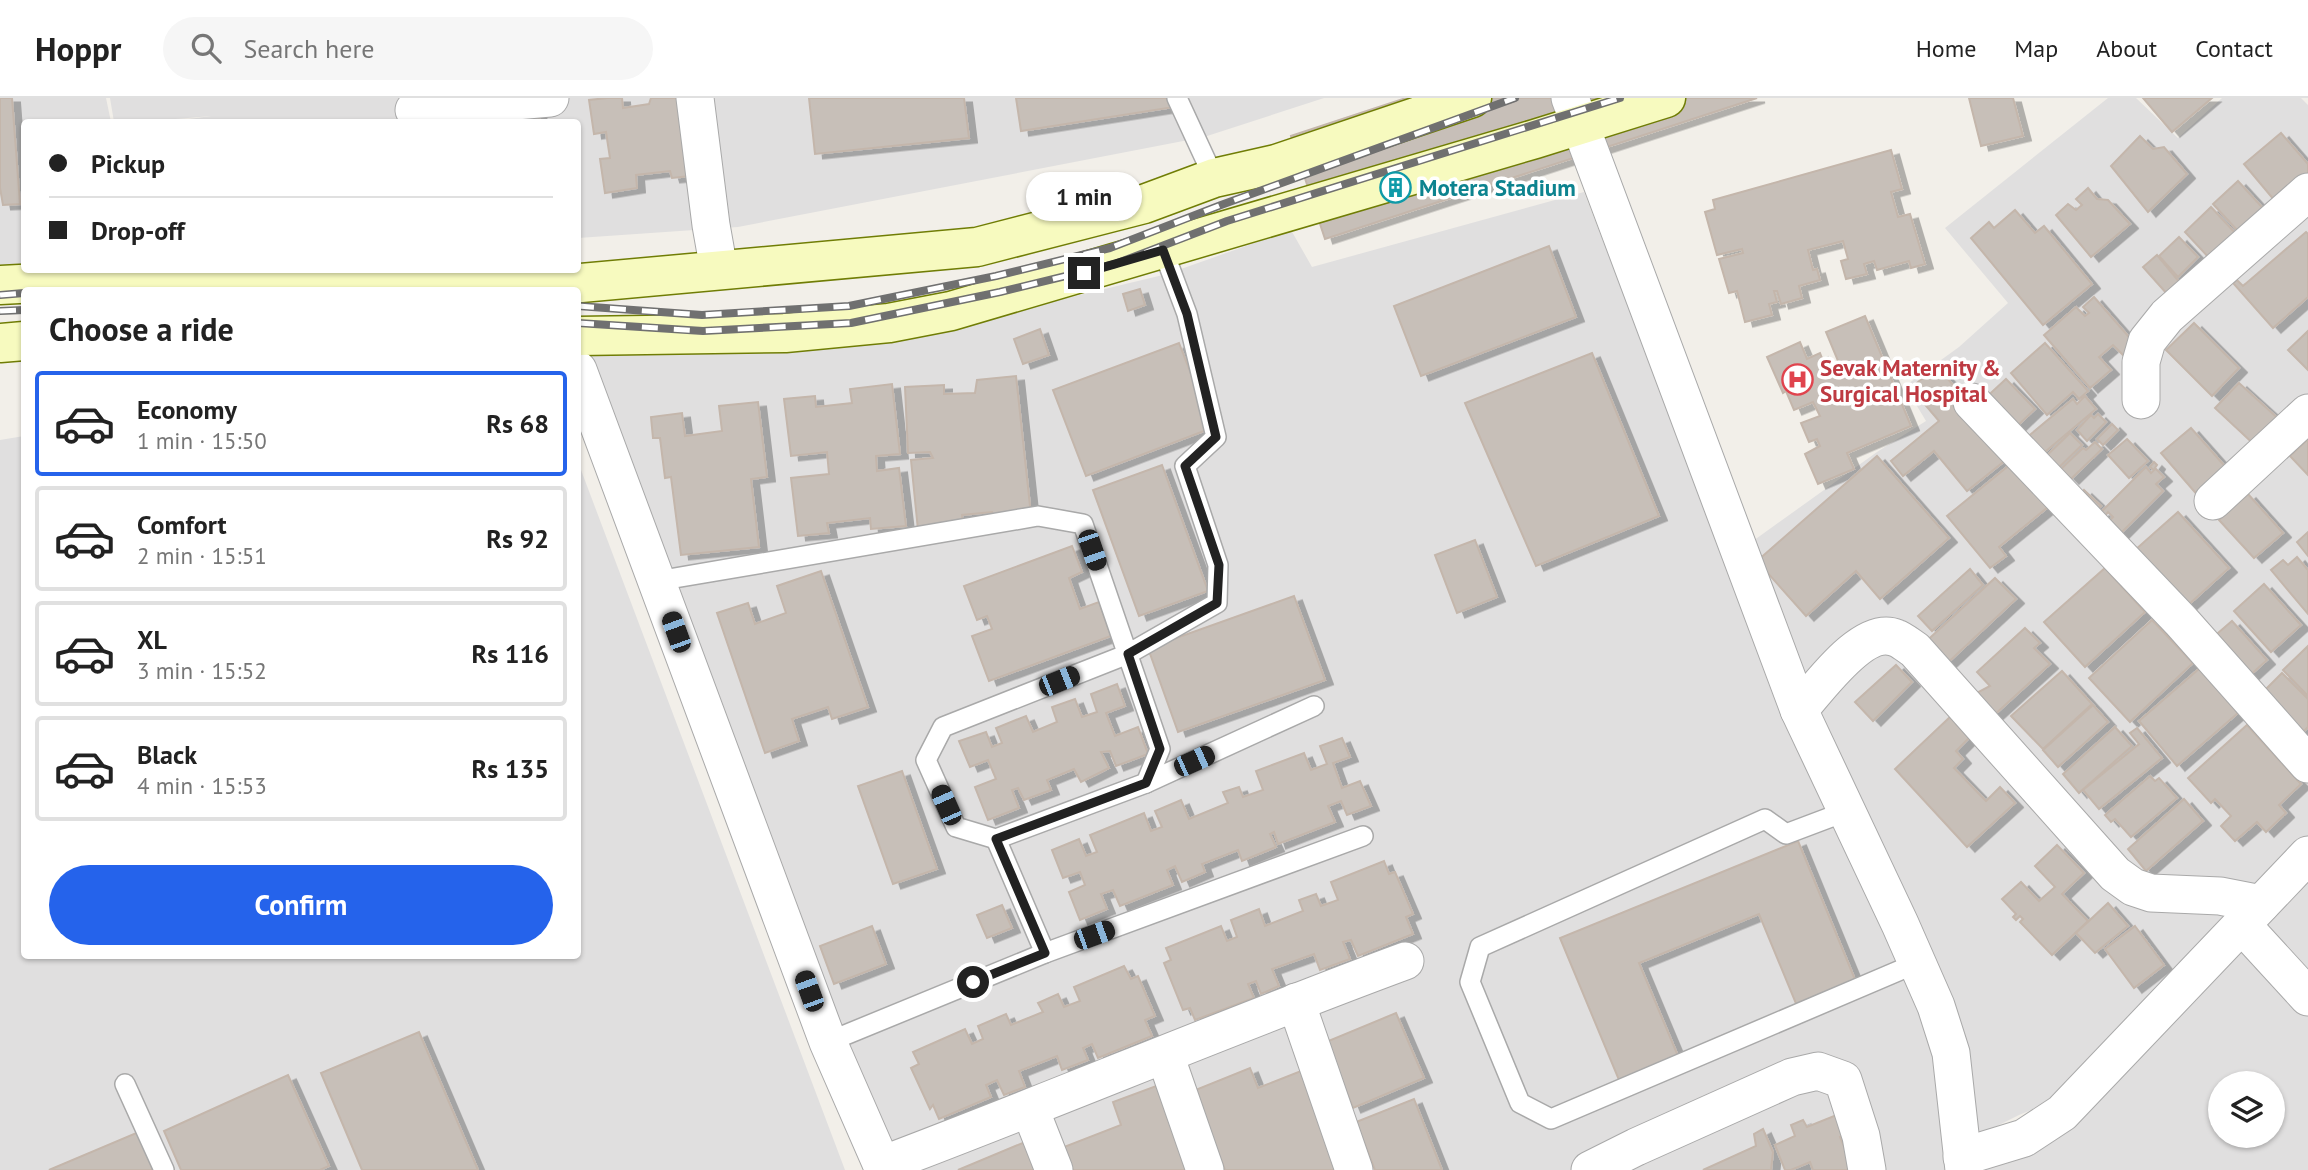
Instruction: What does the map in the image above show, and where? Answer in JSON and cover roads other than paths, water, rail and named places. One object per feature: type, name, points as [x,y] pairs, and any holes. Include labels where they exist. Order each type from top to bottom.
[{"type":"street","points":[[414,110],[550,98]]},
{"type":"street","points":[[695,98],[719,270]]},
{"type":"street","points":[[558,287],[977,247],[1144,204],[1214,178],[1276,164],[1472,98]]},
{"type":"street","points":[[581,335],[785,333],[890,323],[951,311],[1163,250],[1575,112],[1666,98]]},
{"type":"street","points":[[1575,112],[1799,710],[1936,1006],[1951,1053],[1963,1163],[2024,1138],[2062,1113],[2308,855]]},
{"type":"street","points":[[2141,400],[2141,362],[2147,341],[2167,316],[2308,192]]},
{"type":"street","points":[[0,285],[226,273]]},
{"type":"street","points":[[297,273],[531,287]]},
{"type":"street","points":[[0,343],[21,341]]},
{"type":"street","points":[[581,378],[828,1042],[883,1168],[1405,961]]},
{"type":"street","points":[[1972,402],[2181,621],[2308,764]]},
{"type":"street","points":[[2213,500],[2308,413]]},
{"type":"street","points":[[1799,710],[1857,646],[1879,636],[1895,636],[1915,650],[2115,874],[2133,887],[2151,893],[2220,896],[2251,914],[2308,997]]},
{"type":"street","points":[[1296,1002],[1354,1170]]},
{"type":"street","points":[[1165,1055],[1205,1170]]},
{"type":"street","points":[[1590,1170],[1779,1083],[1818,1071],[1843,1080],[1861,1136],[1867,1170]]},
{"type":"street","points":[[1030,1109],[1054,1170]]},
{"type":"lane","points":[[1177,98],[1214,178]]},
{"type":"lane","points":[[1163,250],[1187,314],[1216,437],[1185,466],[1219,565],[1217,603],[1128,654],[943,727],[926,760],[956,827],[996,839],[1146,783],[1314,706]]},
{"type":"lane","points":[[657,581],[1038,516],[1083,524],[1160,749],[1146,783]]},
{"type":"lane","points":[[1847,811],[1786,834],[1765,820],[1480,947],[1469,982],[1520,1103],[1551,1119],[1917,963]]},
{"type":"lane","points":[[828,1042],[1045,953],[1363,836]]},
{"type":"lane","points":[[996,839],[1045,953]]},
{"type":"lane","points":[[125,1084],[164,1170]]},
{"type":"railway","points":[[581,306],[702,315],[849,306],[996,276],[1110,248],[1515,98]]},
{"type":"railway","points":[[581,323],[703,331],[851,323],[1000,292],[1115,264],[1227,221],[1620,98]]},
{"type":"railway","points":[[0,295],[21,293]]},
{"type":"railway","points":[[0,311],[21,310]]},
{"type":"place","name":"Motera Stadium","points":[[1396,187]]},
{"type":"place","name":"Sevak Maternity & Surgical Hospital","points":[[1797,380]]}]
